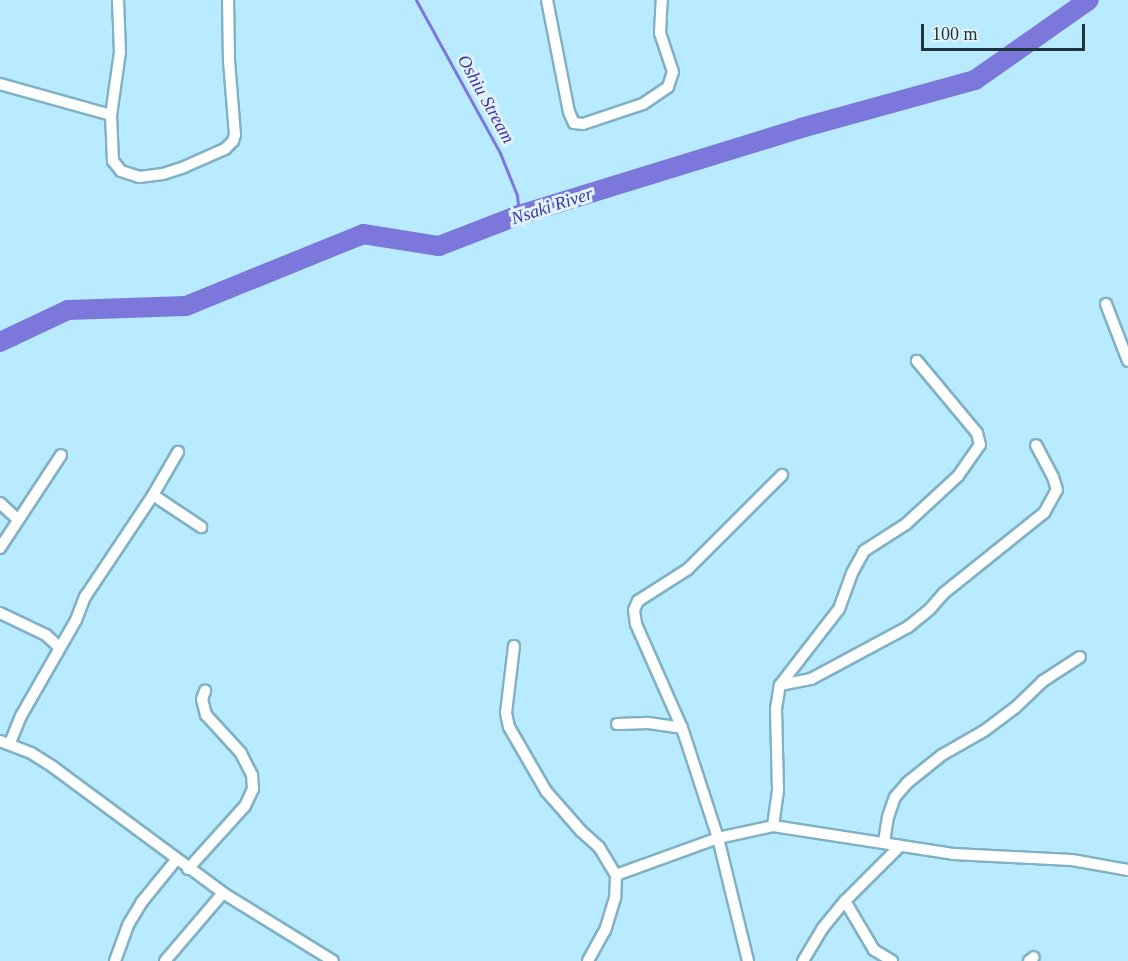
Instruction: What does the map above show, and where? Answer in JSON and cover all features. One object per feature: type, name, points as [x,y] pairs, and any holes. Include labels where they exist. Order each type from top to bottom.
[{"type":"street","points":[[118,0],[120,52],[111,115],[113,160],[121,171],[128,175],[149,177],[164,174],[212,155],[233,141],[235,135],[229,61],[228,0]]},
{"type":"street","points":[[547,0],[569,112],[574,123],[583,124],[643,104],[668,87],[674,72],[660,33],[662,0]]},
{"type":"street","points":[[0,84],[111,115]]},
{"type":"street","points":[[1106,304],[1128,361]]},
{"type":"street","points":[[773,826],[778,790],[776,709],[780,685],[838,609],[852,573],[864,551],[906,524],[950,484],[969,464],[980,445],[978,433],[917,362]]},
{"type":"street","points":[[780,685],[811,679],[908,627],[930,609],[944,593],[1044,513],[1057,490],[1053,477],[1036,445]]},
{"type":"street","points":[[178,452],[153,495],[85,597],[76,620],[5,742],[53,767],[188,869],[333,961]]},
{"type":"street","points":[[0,548],[61,455]]},
{"type":"street","points":[[748,961],[717,838],[682,728],[636,624],[634,610],[638,601],[688,569],[782,475]]},
{"type":"street","points":[[153,495],[201,527]]},
{"type":"street","points":[[0,503],[17,519]]},
{"type":"street","points":[[0,613],[46,635],[59,647]]},
{"type":"street","points":[[514,646],[506,713],[509,727],[546,791],[599,847],[616,875],[615,898],[605,930],[588,961]]},
{"type":"street","points":[[885,842],[888,817],[895,796],[907,783],[942,755],[984,731],[1016,707],[1043,681],[1080,657]]},
{"type":"street","points":[[188,869],[245,807],[253,789],[252,775],[241,753],[206,715],[202,699],[205,690]]},
{"type":"street","points":[[617,724],[648,723],[682,728]]},
{"type":"street","points":[[616,875],[717,838],[773,826],[953,854],[1072,860],[1128,870]]},
{"type":"street","points":[[803,961],[822,929],[845,900],[900,846]]},
{"type":"street","points":[[116,961],[128,925],[141,903],[177,860]]},
{"type":"street","points":[[165,961],[223,893]]},
{"type":"street","points":[[845,900],[874,950],[892,961]]},
{"type":"waterway","name":"Oshiu Stream","points":[[416,0],[500,153],[517,195],[519,215]]},
{"type":"waterway","name":"Nsaki River","points":[[0,342],[68,310],[186,306],[363,234],[439,246],[519,215],[801,128],[975,80],[1089,0]]}]
